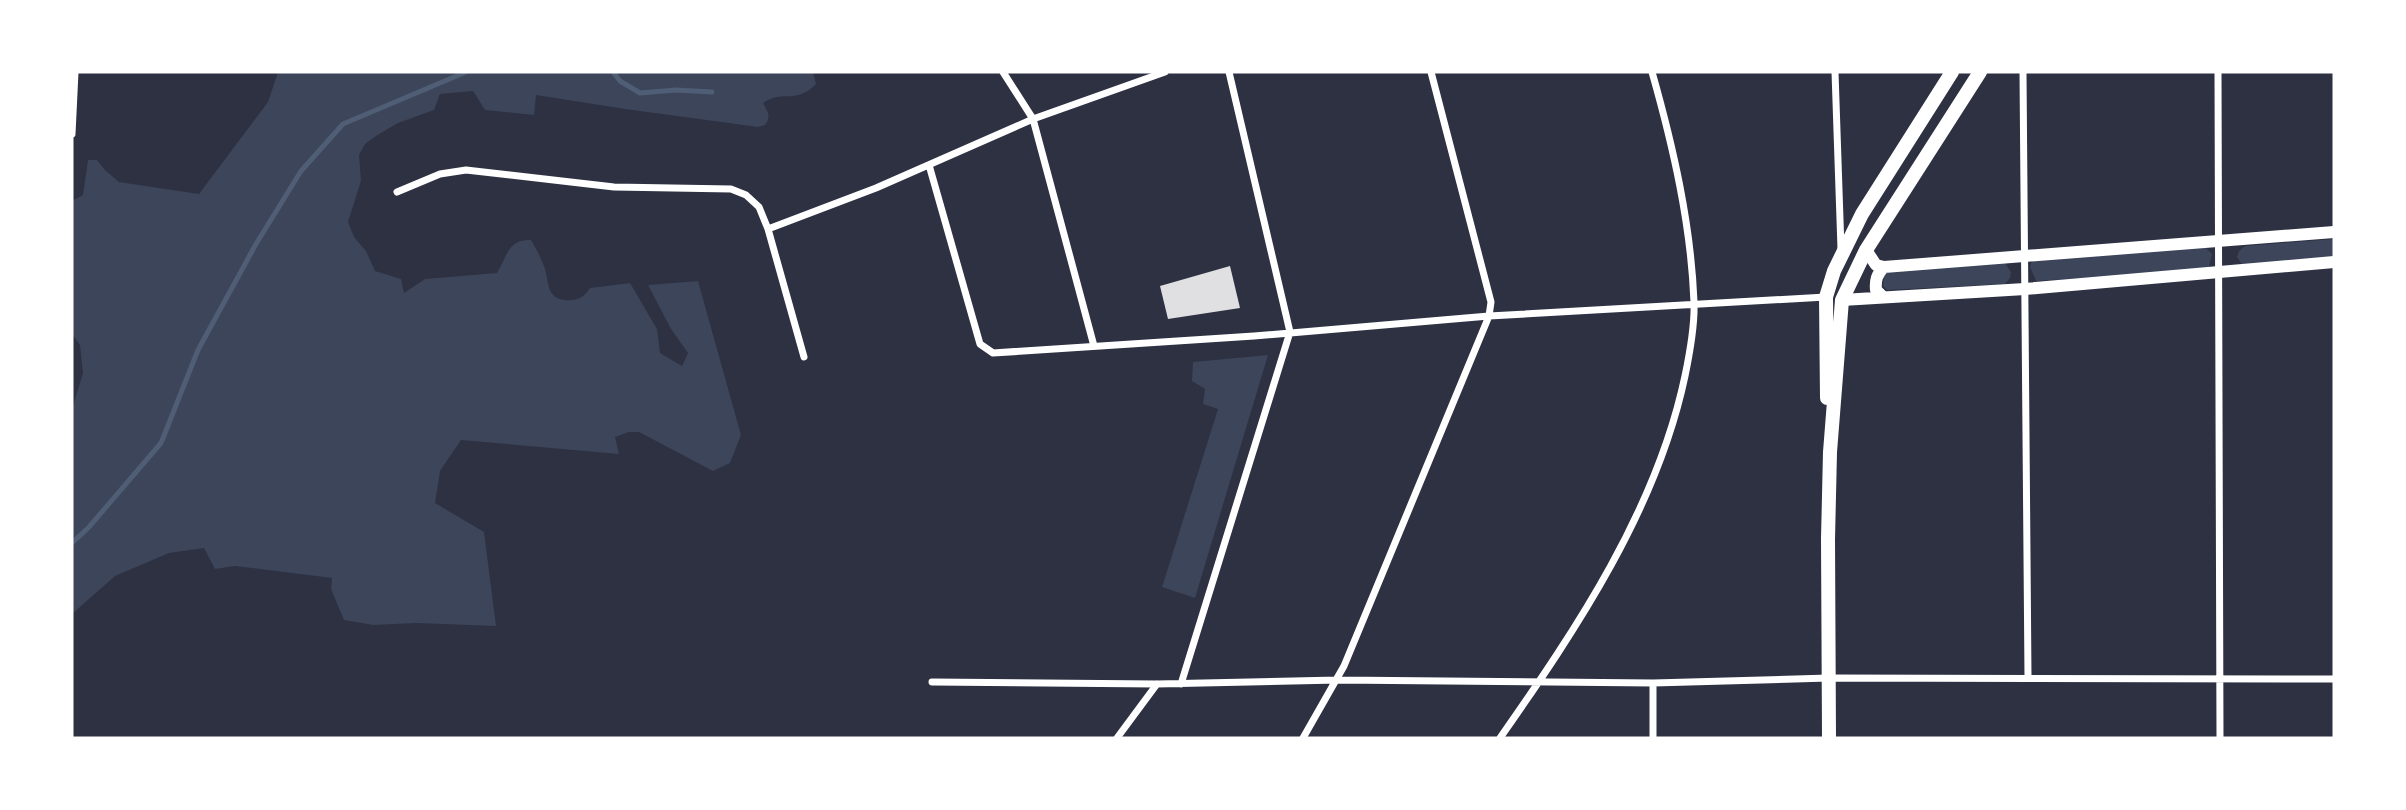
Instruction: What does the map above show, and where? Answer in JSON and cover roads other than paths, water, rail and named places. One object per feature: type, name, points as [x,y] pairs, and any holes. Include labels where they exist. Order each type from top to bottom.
[{"type":"main road","points":[[1829,738],[1830,452],[1826,297],[1862,214],[1952,72]]},
{"type":"main road","points":[[1830,452],[1842,300],[1866,250],[1980,72]]},
{"type":"street","points":[[72,134],[75,72]]},
{"type":"street","points":[[1003,72],[1033,119],[1094,346]]},
{"type":"street","points":[[768,229],[876,188],[1033,119],[1166,72]]},
{"type":"street","points":[[1181,684],[1290,332],[1229,72]]},
{"type":"street","points":[[1303,738],[1338,680],[1489,316],[1491,302],[1432,72]]},
{"type":"street","points":[[1500,738],[1539,683],[1598,587],[1651,485],[1678,410],[1689,356],[1694,304],[1685,222],[1671,139],[1652,72]]},
{"type":"street","points":[[1836,72],[1842,255]]},
{"type":"street","points":[[2022,72],[2028,677]]},
{"type":"street","points":[[2218,72],[2220,738]]},
{"type":"street","points":[[929,165],[980,344],[993,353],[1489,316],[1826,297]]},
{"type":"street","points":[[397,192],[440,174],[466,170],[614,187],[731,189],[746,195],[759,207],[768,229],[804,357]]},
{"type":"street","points":[[1866,250],[1876,265],[1884,267],[2334,232]]},
{"type":"street","points":[[1842,300],[2025,289],[2334,262]]},
{"type":"street","points":[[1884,267],[1877,274],[1875,284],[1884,297]]},
{"type":"street","points":[[932,682],[1181,684],[1338,680],[1653,683],[1829,678],[2028,677],[2334,679]]},
{"type":"street","points":[[1653,683],[1653,738]]},
{"type":"street","points":[[1117,738],[1157,684]]},
{"type":"waterway","points":[[72,543],[161,443],[198,350],[256,244],[301,171],[343,124],[466,72]]},
{"type":"waterway","points":[[613,72],[620,81],[640,93],[676,90],[712,92]]}]
